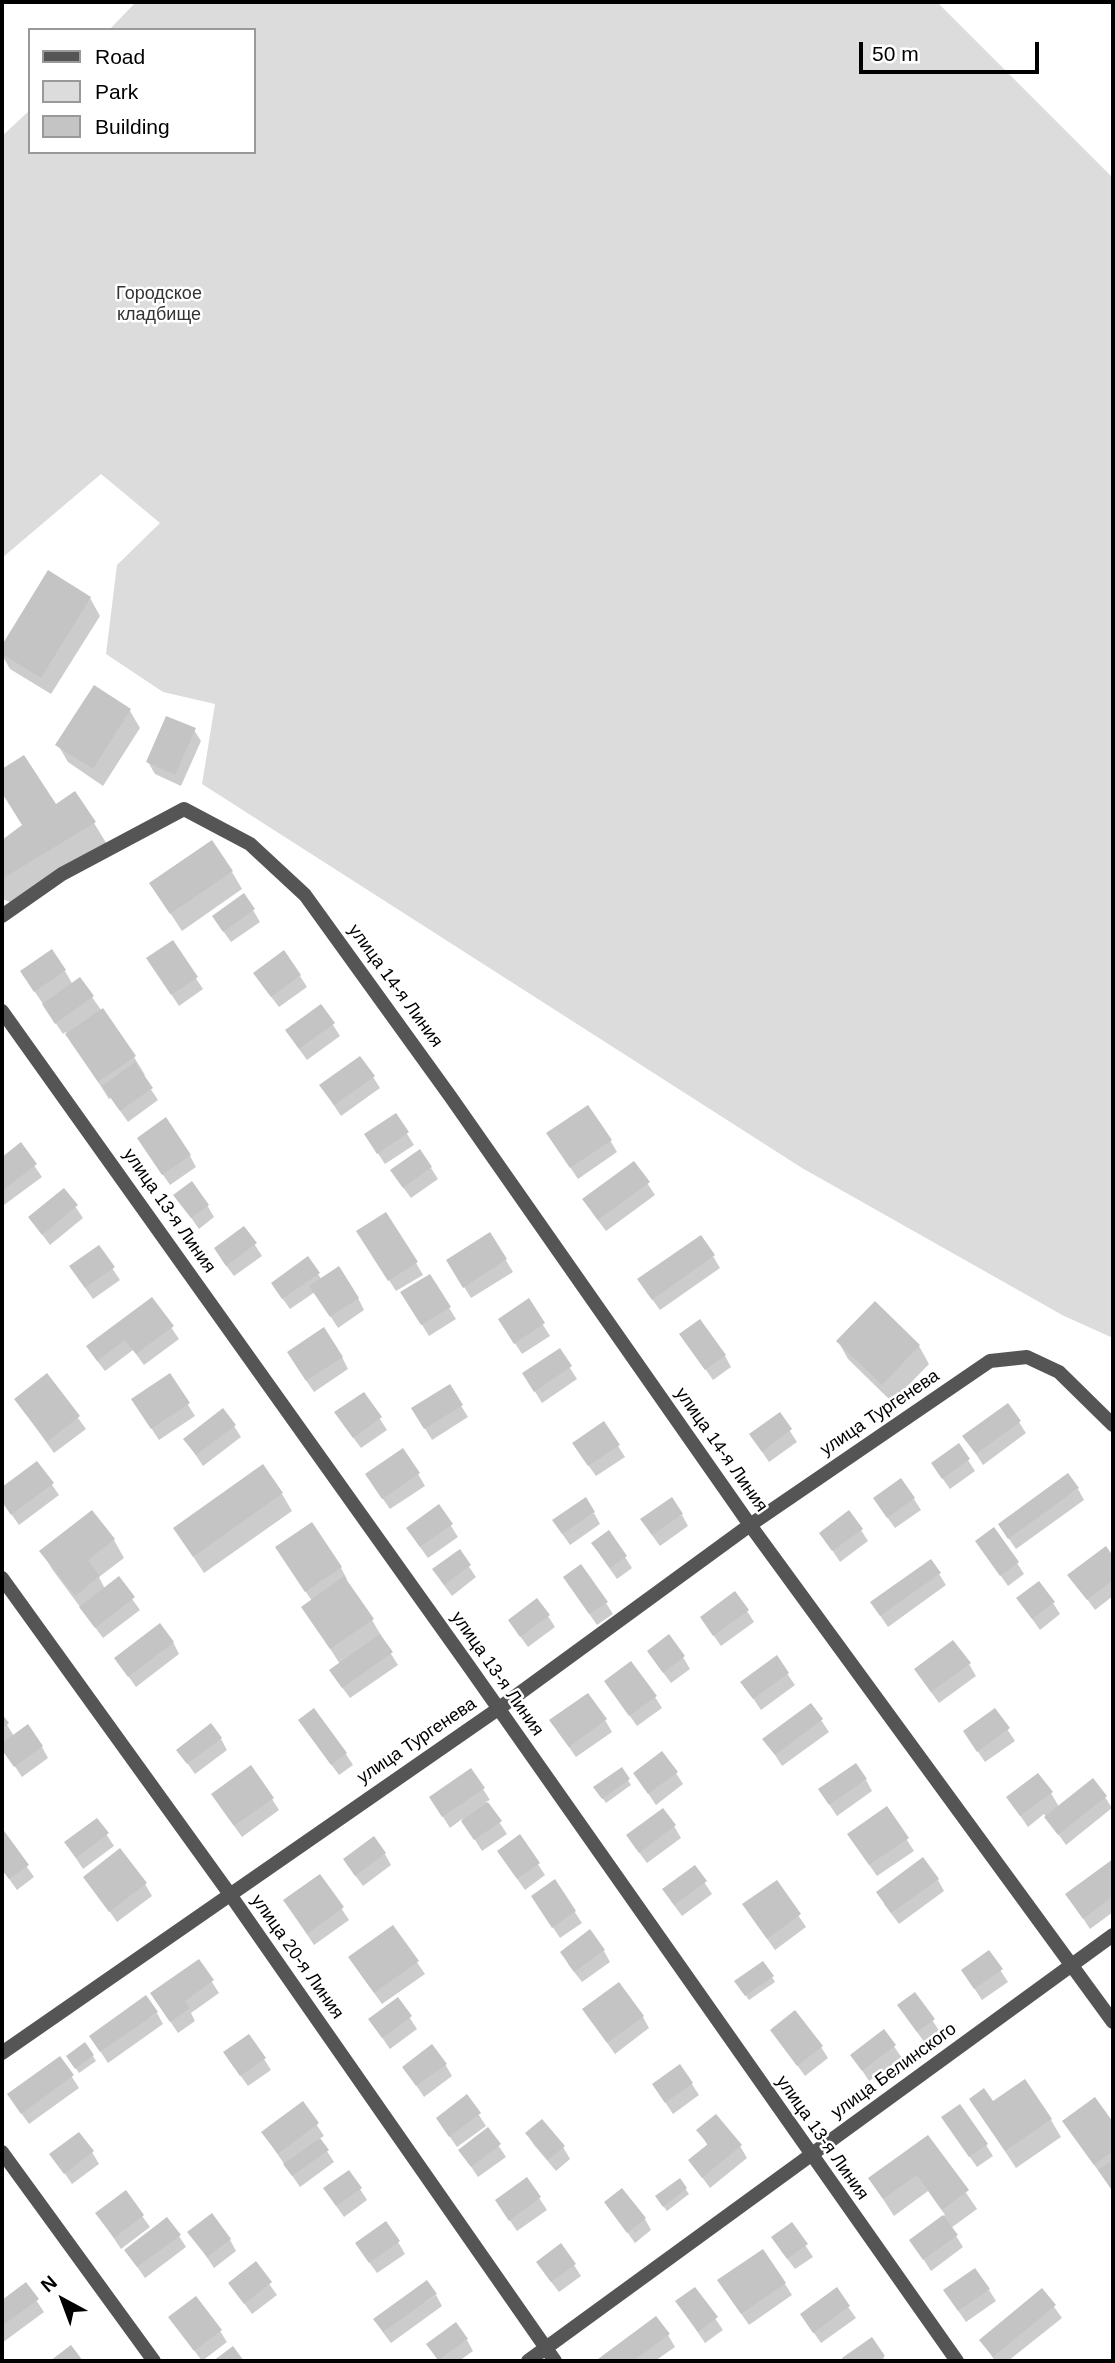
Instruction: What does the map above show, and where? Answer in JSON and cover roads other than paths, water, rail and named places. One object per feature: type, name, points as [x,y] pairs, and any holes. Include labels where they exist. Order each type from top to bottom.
[{"type":"street","name":"улица 14-я Линия","points":[[2,916],[62,874],[184,809],[250,844],[305,895],[450,1096],[750,1525],[1113,2022]]},
{"type":"street","name":"улица 13-я Линия","points":[[2,1011],[957,2361]]},
{"type":"street","name":"улица Тургенева","points":[[2,2053],[229,1893],[498,1709],[750,1525],[990,1361],[1027,1357],[1059,1373],[1113,1425]]},
{"type":"street","name":"улица 20-я Линия","points":[[2,1578],[229,1893],[555,2361]]},
{"type":"street","name":"улица Белинского","points":[[528,2361],[1113,1935]]},
{"type":"street","points":[[2,2152],[154,2361]]},
{"type":"park label","name":"Городское кладбище","points":[[159,304]]}]
